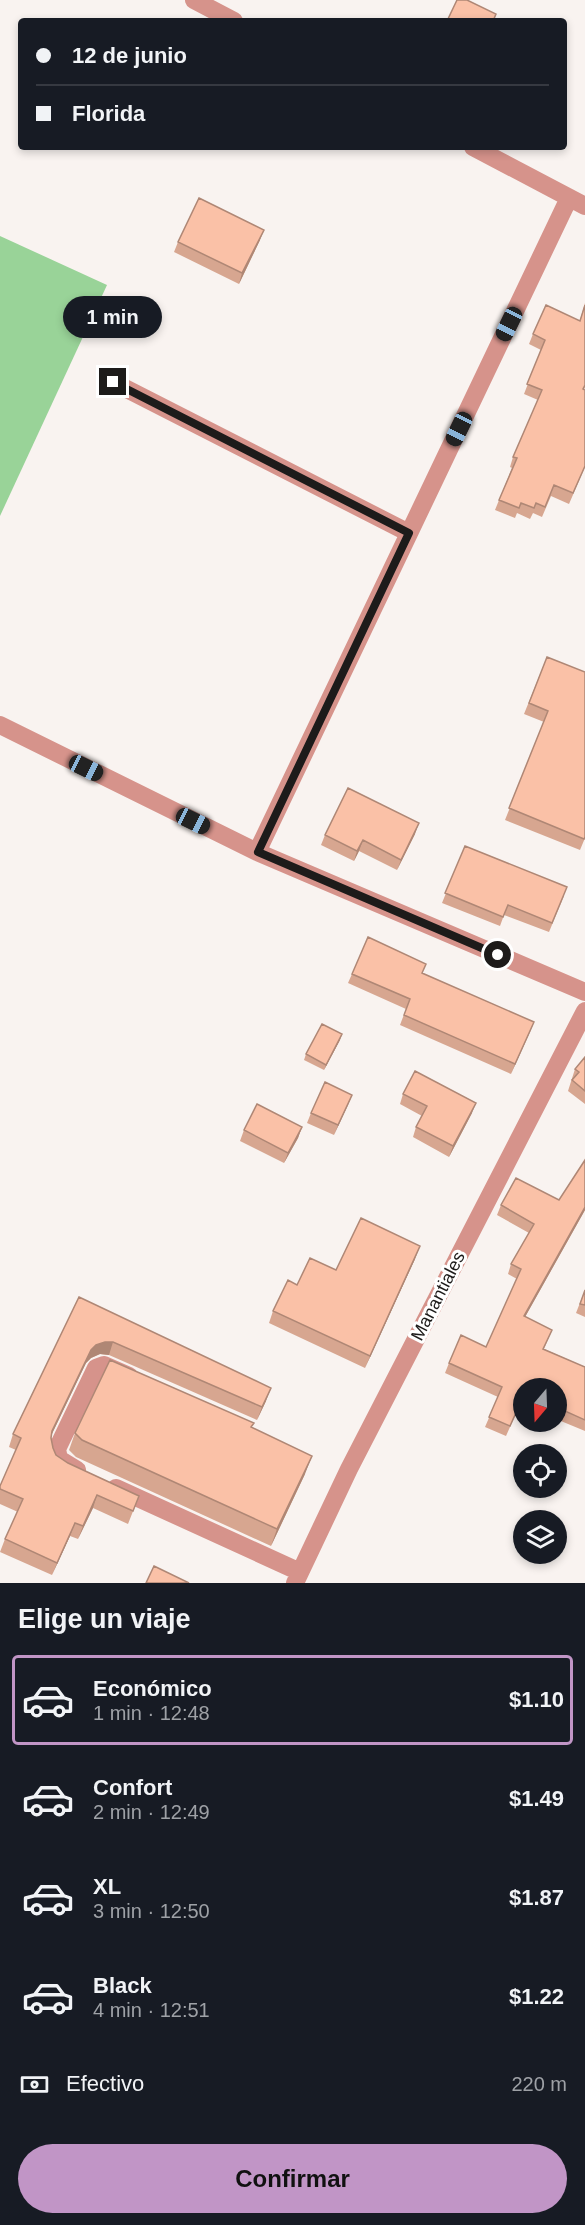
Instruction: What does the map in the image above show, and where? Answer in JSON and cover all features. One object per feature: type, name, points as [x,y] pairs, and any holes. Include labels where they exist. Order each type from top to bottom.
[{"type":"street","points":[[194,0],[228,18]]},
{"type":"street","points":[[258,852],[409,533],[577,202],[478,150]]},
{"type":"street","points":[[113,382],[409,533]]},
{"type":"street","points":[[0,726],[258,852],[585,993]]},
{"type":"street","name":"Manantiales","points":[[297,1577],[354,1459],[585,1011]]},
{"type":"street","points":[[147,1384],[104,1365],[96,1368],[57,1449],[59,1459],[70,1467],[297,1577]]},
{"type":"green space","points":[[0,236],[107,285],[0,516]]},
{"type":"building","points":[[457,0],[467,0],[496,14],[494,18],[448,18]]},
{"type":"building","points":[[199,198],[264,230],[242,273],[178,242]]},
{"type":"building","points":[[546,305],[580,321],[585,305],[585,385],[583,389],[585,390],[585,466],[573,493],[554,485],[545,507],[536,503],[534,508],[521,503],[519,508],[499,500],[517,458],[513,457],[542,390],[527,384],[545,340],[533,334]]},
{"type":"building","points":[[547,657],[585,672],[584,839],[509,808],[548,711],[529,703]]},
{"type":"building","points":[[348,788],[419,823],[401,860],[363,840],[357,851],[325,835]]},
{"type":"building","points":[[465,846],[567,887],[552,923],[508,905],[503,917],[445,893]]},
{"type":"building","points":[[368,937],[426,964],[422,973],[534,1022],[515,1064],[404,1015],[410,999],[352,974]]},
{"type":"building","points":[[322,1024],[342,1034],[326,1065],[306,1054]]},
{"type":"building","points":[[585,1057],[585,1091],[572,1080],[579,1072],[575,1069]]},
{"type":"building","points":[[415,1071],[476,1103],[453,1146],[416,1127],[427,1106],[403,1094]]},
{"type":"building","points":[[325,1082],[352,1095],[338,1125],[311,1113]]},
{"type":"building","points":[[257,1104],[302,1127],[288,1153],[244,1130]]},
{"type":"building","points":[[585,1160],[585,1207],[524,1316],[552,1330],[543,1349],[585,1367],[585,1420],[567,1412],[567,1378],[513,1378],[513,1419],[510,1426],[489,1417],[502,1387],[449,1363],[461,1335],[486,1347],[521,1269],[511,1264],[534,1224],[501,1205],[516,1178],[559,1200]]},
{"type":"building","points":[[361,1218],[420,1246],[370,1356],[273,1311],[288,1280],[297,1285],[310,1258],[336,1270]]},
{"type":"building","points":[[585,1290],[585,1305],[580,1304]]},
{"type":"building","points":[[79,1297],[271,1388],[262,1407],[113,1342],[96,1345],[91,1350],[52,1431],[53,1448],[56,1455],[68,1463],[139,1496],[133,1511],[97,1495],[83,1526],[75,1523],[57,1563],[5,1539],[23,1499],[0,1489],[0,1486],[21,1438],[13,1434]]},
{"type":"building","points":[[110,1360],[254,1423],[251,1427],[312,1456],[277,1529],[82,1440],[75,1433]]},
{"type":"building","points":[[154,1566],[189,1583],[146,1583]]},
{"type":"route","points":[[113,382],[409,533],[258,852],[498,955]]}]
